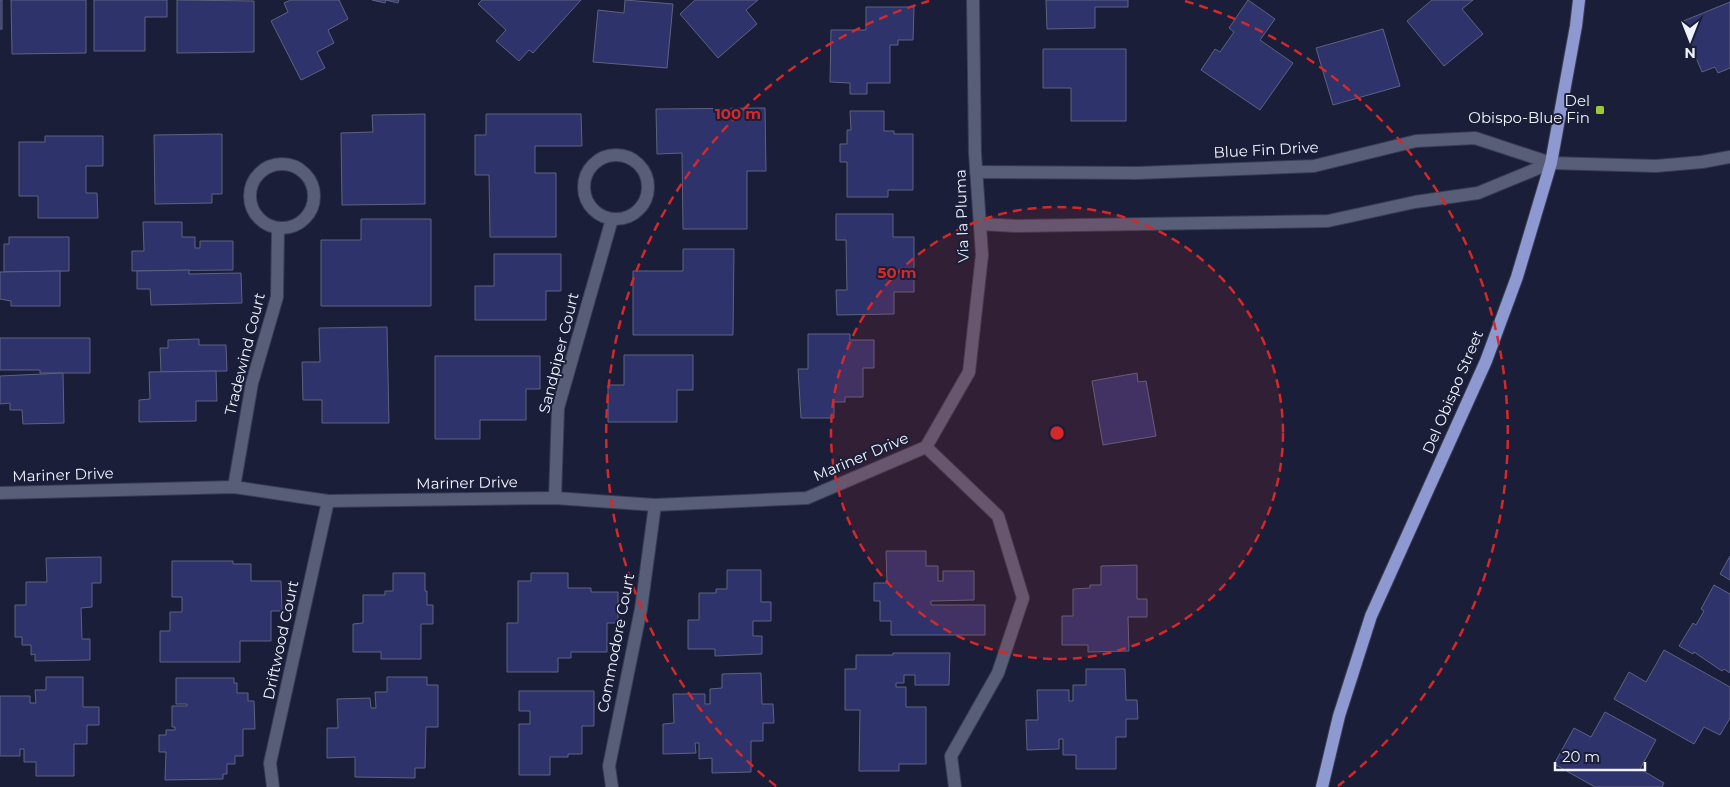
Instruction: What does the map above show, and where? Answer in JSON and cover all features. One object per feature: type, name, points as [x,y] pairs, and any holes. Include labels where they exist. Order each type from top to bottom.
[{"type":"main road","name":"Del Obispo Street","points":[[1322,787],[1339,716],[1371,616],[1486,361],[1517,277],[1551,163],[1579,0]]},
{"type":"street","name":"Via la Pluma","points":[[926,448],[969,372],[982,255],[976,172],[973,0]]},
{"type":"street","name":"Blue Fin Drive","points":[[976,172],[1138,173],[1314,166],[1416,141],[1475,138],[1551,163],[1656,166],[1702,162],[1730,157]]},
{"type":"street","points":[[619,155],[631,159],[641,167],[647,178],[647,191],[644,203],[636,212],[625,218],[612,219],[600,215],[590,207],[585,196],[584,184],[588,172],[595,162],[619,155]]},
{"type":"street","name":"Blue Fin Drive","points":[[980,224],[1016,226],[1328,221],[1415,202],[1478,193],[1551,163]]},
{"type":"street","points":[[285,165],[297,168],[307,176],[314,200],[310,212],[302,221],[290,227],[278,228],[266,224],[256,216],[251,205],[250,193],[254,181],[262,171],[272,166],[285,165]]},
{"type":"street","name":"Sandpiper Court","points":[[555,498],[558,408],[612,219]]},
{"type":"street","name":"Tradewind Court","points":[[234,487],[252,383],[278,297],[278,228]]},
{"type":"street","points":[[926,448],[998,516],[1023,598],[998,673],[951,756],[955,787]]},
{"type":"street","name":"Mariner Drive","points":[[0,493],[234,487],[328,501],[555,498],[655,505],[807,498],[926,448]]},
{"type":"street","name":"Driftwood Court","points":[[273,787],[270,763],[328,501]]},
{"type":"street","name":"Commodore Court","points":[[612,787],[609,766],[641,609],[655,505]]},
{"type":"building","points":[[0,0],[2,0],[2,29],[0,29]]},
{"type":"building","points":[[11,0],[86,0],[86,53],[12,54]]},
{"type":"building","points":[[94,0],[167,0],[167,17],[145,17],[145,51],[94,51]]},
{"type":"building","points":[[177,0],[254,1],[254,52],[177,53]]},
{"type":"building","points":[[291,0],[339,0],[348,19],[328,30],[334,43],[317,52],[325,68],[301,80],[271,21],[288,12],[284,3]]},
{"type":"building","points":[[372,0],[386,0],[385,3]]},
{"type":"building","points":[[386,0],[399,0],[398,3]]},
{"type":"building","points":[[482,0],[581,0],[533,53],[529,50],[519,61],[496,41],[506,30],[478,4]]},
{"type":"building","points":[[625,0],[673,4],[667,68],[593,62],[598,10],[624,13]]},
{"type":"building","points":[[695,0],[758,0],[746,10],[757,24],[718,58],[680,14]]},
{"type":"building","points":[[1046,0],[1128,0],[1128,7],[1095,7],[1095,28],[1047,29]]},
{"type":"building","points":[[1248,0],[1275,19],[1260,40],[1293,63],[1260,110],[1201,70],[1215,49],[1220,52],[1234,32],[1229,28]]},
{"type":"building","points":[[1432,0],[1473,0],[1462,9],[1483,34],[1444,66],[1407,21]]},
{"type":"building","points":[[1730,2],[1730,68],[1718,73],[1715,67],[1702,72],[1681,22]]},
{"type":"building","points":[[866,7],[914,7],[913,40],[898,40],[898,45],[890,45],[890,83],[867,83],[867,94],[850,94],[850,83],[830,82],[831,30],[866,30]]},
{"type":"building","points":[[1383,29],[1400,86],[1333,105],[1316,48]]},
{"type":"building","points":[[1043,49],[1126,49],[1126,121],[1071,121],[1071,88],[1043,88]]},
{"type":"building","points":[[765,108],[766,171],[747,171],[747,229],[683,229],[682,153],[657,154],[656,109]]},
{"type":"building","points":[[850,111],[884,111],[884,131],[894,131],[894,134],[913,134],[913,190],[888,190],[888,197],[847,197],[847,162],[840,162],[840,144],[847,144],[847,130],[851,130]]},
{"type":"building","points":[[425,114],[425,204],[342,205],[341,133],[373,132],[372,115]]},
{"type":"building","points":[[486,114],[581,114],[582,146],[535,146],[535,173],[556,173],[556,237],[490,237],[489,175],[475,175],[475,135],[486,135]]},
{"type":"building","points":[[222,134],[222,194],[212,194],[212,203],[155,204],[154,135]]},
{"type":"building","points":[[45,136],[103,136],[103,166],[86,166],[86,193],[97,193],[98,218],[38,218],[38,196],[19,196],[19,142],[45,142]]},
{"type":"building","points":[[836,214],[893,214],[893,237],[914,237],[914,292],[894,292],[894,314],[837,315],[836,290],[847,290],[846,240],[836,240]]},
{"type":"building","points":[[361,219],[431,219],[431,306],[321,306],[321,240],[361,240]]},
{"type":"building","points":[[143,222],[182,222],[182,237],[195,237],[195,248],[200,248],[200,241],[233,241],[233,270],[132,271],[132,251],[144,251]]},
{"type":"building","points":[[9,237],[69,237],[69,271],[4,272],[4,244],[9,244]]},
{"type":"building","points":[[683,249],[734,249],[733,335],[633,335],[633,271],[683,271]]},
{"type":"building","points":[[494,254],[561,254],[561,291],[546,291],[546,320],[475,320],[475,286],[494,286]]},
{"type":"building","points":[[189,270],[189,274],[241,273],[242,303],[151,305],[150,289],[137,289],[137,271]]},
{"type":"building","points":[[60,271],[60,306],[11,306],[11,301],[0,299],[0,272]]},
{"type":"building","points":[[387,327],[389,423],[322,423],[322,400],[303,400],[302,362],[320,362],[319,328]]},
{"type":"building","points":[[808,334],[850,334],[850,340],[874,340],[874,368],[863,368],[863,397],[845,397],[845,402],[834,402],[834,418],[801,418],[798,369],[808,369]]},
{"type":"building","points":[[0,338],[90,338],[90,373],[40,373],[40,370],[0,370]]},
{"type":"building","points":[[199,339],[199,345],[226,345],[227,371],[161,372],[160,348],[168,348],[168,340]]},
{"type":"building","points":[[624,355],[693,355],[693,390],[677,390],[677,422],[608,422],[608,385],[624,385]]},
{"type":"building","points":[[435,356],[540,356],[540,389],[526,389],[526,420],[480,420],[480,439],[435,439]]},
{"type":"building","points":[[216,371],[217,401],[196,401],[196,421],[139,422],[139,400],[150,399],[149,372]]},
{"type":"building","points":[[63,373],[64,423],[23,424],[22,410],[10,410],[10,403],[0,404],[0,376]]},
{"type":"building","points":[[1137,373],[1138,382],[1146,381],[1156,436],[1103,445],[1092,381]]},
{"type":"building","points":[[886,551],[926,551],[926,566],[938,566],[938,581],[943,581],[943,571],[974,571],[974,600],[931,601],[931,605],[985,605],[985,635],[891,635],[891,621],[880,621],[880,601],[874,601],[874,583],[887,583]]},
{"type":"building","points":[[1730,556],[1730,580],[1720,574]]},
{"type":"building","points":[[101,557],[101,583],[92,583],[92,607],[81,608],[82,639],[90,639],[90,660],[35,661],[35,654],[31,655],[31,645],[22,645],[22,637],[15,637],[15,605],[26,605],[26,582],[47,582],[46,558]]},
{"type":"building","points":[[172,561],[233,561],[233,564],[251,564],[251,581],[281,581],[282,611],[271,611],[271,641],[240,641],[240,662],[160,662],[160,631],[170,631],[170,612],[182,612],[182,597],[172,597]]},
{"type":"building","points":[[1137,565],[1137,599],[1147,599],[1147,617],[1128,617],[1129,651],[1088,652],[1088,645],[1062,645],[1062,616],[1073,616],[1073,589],[1090,588],[1090,585],[1101,585],[1101,566]]},
{"type":"building","points":[[727,570],[761,570],[761,602],[771,602],[771,621],[753,621],[753,636],[762,636],[762,654],[715,656],[715,649],[688,649],[688,620],[699,620],[699,593],[716,593],[716,589],[727,589]]},
{"type":"building","points":[[393,573],[425,573],[427,605],[433,605],[433,624],[421,624],[421,659],[381,659],[381,652],[353,652],[353,624],[363,623],[363,595],[385,595],[385,591],[393,591]]},
{"type":"building","points":[[531,573],[568,573],[568,588],[591,588],[591,592],[618,592],[618,623],[607,623],[607,652],[571,652],[571,658],[558,658],[558,672],[507,672],[507,623],[518,623],[518,581],[531,581]]},
{"type":"building","points":[[1714,585],[1730,594],[1730,673],[1724,669],[1722,671],[1694,652],[1693,654],[1679,646],[1693,623],[1696,625],[1704,611],[1701,609]]},
{"type":"building","points":[[1664,650],[1730,687],[1730,718],[1720,735],[1704,727],[1694,744],[1614,699],[1629,672],[1646,682]]},
{"type":"building","points":[[893,653],[950,653],[949,685],[915,685],[915,675],[904,675],[904,683],[896,683],[896,687],[906,687],[906,707],[926,707],[926,764],[899,764],[899,771],[859,771],[860,710],[845,710],[845,669],[856,669],[856,655],[893,655]]},
{"type":"building","points":[[1086,669],[1125,669],[1126,700],[1137,700],[1138,719],[1126,719],[1126,737],[1116,737],[1116,769],[1076,769],[1076,755],[1063,755],[1063,739],[1059,739],[1059,749],[1027,750],[1026,720],[1038,720],[1037,690],[1069,690],[1069,701],[1073,701],[1073,685],[1086,685]]},
{"type":"building","points":[[761,673],[762,704],[773,704],[774,723],[763,723],[763,741],[751,741],[751,772],[712,773],[712,758],[699,759],[699,743],[695,743],[696,753],[663,754],[663,724],[674,723],[673,694],[705,694],[705,704],[710,704],[710,689],[722,688],[722,674]]},
{"type":"building","points":[[46,677],[83,677],[83,707],[99,707],[99,725],[87,725],[87,744],[74,744],[74,776],[36,776],[36,762],[24,762],[24,749],[20,749],[20,756],[0,756],[0,696],[30,696],[30,703],[36,703],[35,690],[46,690]]},
{"type":"building","points":[[387,677],[427,677],[427,685],[438,685],[438,727],[426,727],[425,768],[415,768],[415,778],[355,777],[355,757],[327,758],[327,728],[338,728],[337,699],[370,698],[371,708],[376,708],[375,692],[387,692]]},
{"type":"building","points":[[176,678],[234,678],[234,683],[237,683],[237,693],[248,693],[248,701],[254,701],[255,729],[243,729],[243,756],[235,756],[235,764],[227,764],[227,774],[223,774],[223,779],[165,780],[166,752],[159,752],[159,735],[166,735],[166,730],[175,730],[175,727],[172,727],[172,706],[187,706],[187,704],[176,704]]},
{"type":"building","points":[[519,691],[594,691],[594,726],[582,726],[582,754],[568,754],[568,757],[550,757],[550,775],[519,775],[519,724],[530,724],[530,711],[519,711]]},
{"type":"building","points":[[1605,712],[1656,740],[1640,769],[1664,783],[1662,787],[1595,787],[1554,764],[1574,728],[1591,737]]},
{"type":"place","name":"Del Obispo-Blue Fin","points":[[1600,110]]}]
